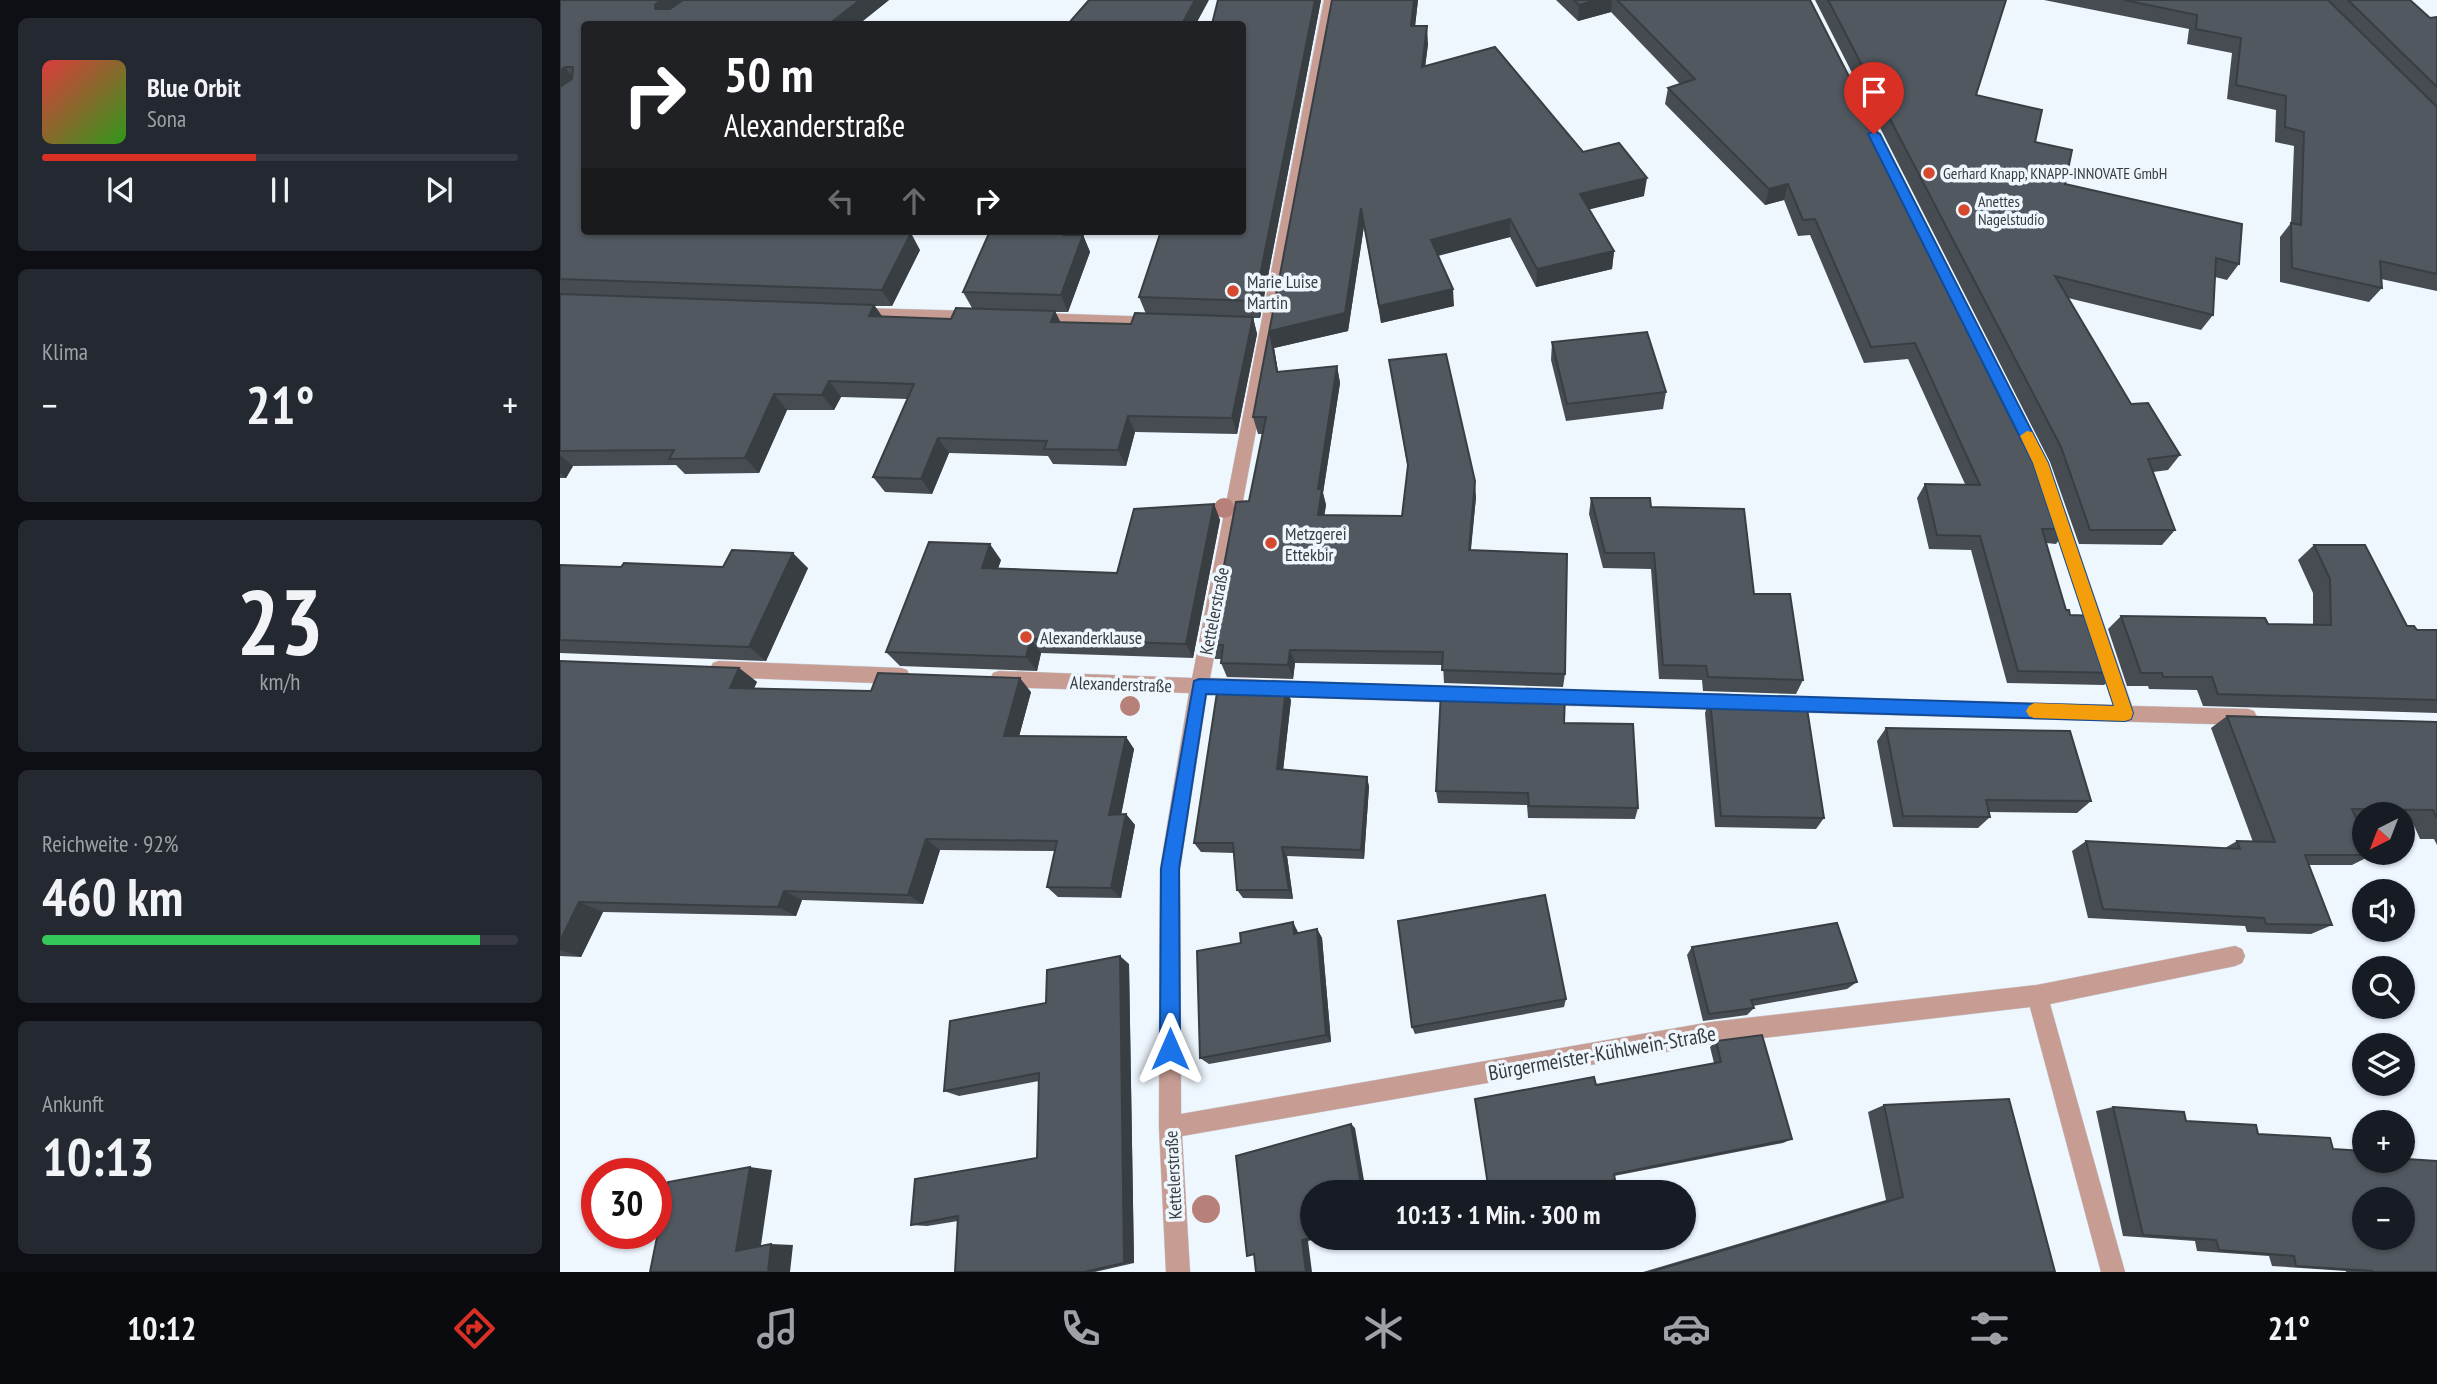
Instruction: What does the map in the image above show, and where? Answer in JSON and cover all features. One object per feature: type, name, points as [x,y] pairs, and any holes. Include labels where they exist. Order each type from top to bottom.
[{"type":"street","name":"Kettelerstraße","points":[[1178,1272],[1170,1127],[1170,869],[1261,326],[1330,0]]},
{"type":"street","points":[[839,312],[992,317]]},
{"type":"street","points":[[1020,318],[1173,323]]},
{"type":"street","points":[[2054,502],[2125,713]]},
{"type":"street","points":[[699,669],[922,677]]},
{"type":"street","name":"Alexanderstraße","points":[[978,678],[1488,695]]},
{"type":"street","points":[[1516,696],[2263,718]]},
{"type":"street","name":"Bürgermeister-Kühlwein-Straße","points":[[1170,1127],[1712,1033],[2037,996],[2235,956]]},
{"type":"street","points":[[2037,996],[2113,1272]]},
{"type":"building","points":[[560,0],[661,0],[655,5],[655,9],[670,9],[683,0],[860,0],[833,21],[581,21],[581,235],[910,235],[882,290],[560,279],[560,87],[572,79],[573,67],[565,67],[560,71]]},
{"type":"building","points":[[1089,0],[1195,0],[1184,21],[1071,21]]},
{"type":"building","points":[[1218,0],[1315,0],[1255,301],[1139,297],[1160,235],[1246,235],[1246,21],[1213,21]]},
{"type":"building","points":[[1332,0],[1414,0],[1411,26],[1427,26],[1422,67],[1495,47],[1583,152],[1619,143],[1647,178],[1580,194],[1614,251],[1537,269],[1510,219],[1431,240],[1453,289],[1379,306],[1361,208],[1345,313],[1270,331],[1277,372],[1337,366],[1318,489],[1322,489],[1318,515],[1402,516],[1408,465],[1389,360],[1446,354],[1475,481],[1469,550],[1567,554],[1565,674],[1442,670],[1443,652],[1290,650],[1288,665],[1221,663],[1223,645],[1209,645],[1236,502],[1249,501],[1266,417],[1253,417]]},
{"type":"building","points":[[1574,0],[1596,0],[1579,5]]},
{"type":"building","points":[[1617,0],[1810,0],[2039,449],[2067,529],[2042,529],[2066,610],[2069,610],[2070,615],[2097,616],[2117,673],[2018,671],[1980,536],[1937,535],[1925,484],[1980,485],[1915,343],[1871,347],[1815,219],[1803,220],[1788,184],[1769,189],[1668,88],[1695,79]]},
{"type":"building","points":[[1828,0],[2006,0],[1976,95],[2042,110],[2035,142],[2072,150],[2065,184],[2242,224],[2239,264],[2216,258],[2213,315],[2055,276],[2131,404],[2148,403],[2180,455],[2148,459],[2175,530],[2090,530],[2061,447]]},
{"type":"building","points":[[2124,0],[2328,0],[2437,107],[2437,274],[2380,261],[2382,288],[2292,268],[2291,223],[2301,225],[2304,132],[2285,127],[2286,96],[2236,85],[2241,38],[2196,29],[2197,15]]},
{"type":"building","points":[[2348,0],[2410,0],[2430,18],[2437,17],[2437,87]]},
{"type":"building","points":[[988,235],[1083,235],[1061,295],[963,292]]},
{"type":"building","points":[[560,294],[874,305],[869,316],[951,319],[956,308],[1055,311],[1051,322],[1131,324],[1135,313],[1253,317],[1232,418],[1128,416],[1118,450],[1044,449],[1047,441],[938,438],[921,479],[873,477],[914,384],[829,381],[822,395],[774,394],[745,458],[669,459],[674,450],[560,451]]},
{"type":"building","points":[[1647,332],[1666,392],[1567,404],[1552,342]]},
{"type":"building","points":[[1591,498],[1650,498],[1651,507],[1744,509],[1754,594],[1790,594],[1803,680],[1708,677],[1706,666],[1663,665],[1654,553],[1605,553]]},
{"type":"building","points":[[1214,504],[1186,644],[1031,639],[1026,657],[886,652],[929,542],[990,544],[982,568],[1117,573],[1134,509]]},
{"type":"building","points":[[2314,545],[2365,545],[2407,626],[2414,626],[2417,630],[2437,630],[2437,700],[2218,694],[2212,677],[2163,677],[2162,673],[2141,673],[2121,616],[2265,618],[2268,624],[2331,625],[2330,579]]},
{"type":"building","points":[[732,550],[793,553],[749,647],[560,640],[560,565],[621,567],[624,563],[723,567]]},
{"type":"building","points":[[560,661],[739,668],[730,688],[871,691],[878,673],[1020,678],[1004,736],[1126,737],[1109,815],[1126,814],[1111,888],[1047,887],[1057,841],[926,839],[908,895],[784,891],[778,907],[579,902],[560,941]]},
{"type":"building","points":[[1218,686],[1286,688],[1277,769],[1367,777],[1361,850],[1282,847],[1289,890],[1237,890],[1233,843],[1194,843]]},
{"type":"building","points":[[1441,691],[1565,695],[1564,723],[1633,724],[1638,808],[1529,806],[1528,793],[1436,791]]},
{"type":"building","points":[[1710,699],[1806,702],[1824,818],[1721,816]]},
{"type":"building","points":[[2227,716],[2437,722],[2437,818],[2433,810],[2415,810],[2415,802],[2352,802],[2352,855],[2305,855],[2332,925],[2266,924],[2264,918],[2103,909],[2086,841],[2240,849],[2237,841],[2275,842]]},
{"type":"building","points":[[1886,728],[2070,731],[2091,801],[1986,800],[1990,817],[1903,816]]},
{"type":"building","points":[[1545,895],[1566,999],[1412,1027],[1398,921]]},
{"type":"building","points":[[1293,922],[1294,934],[1317,929],[1326,1035],[1200,1058],[1197,951],[1241,943],[1240,933]]},
{"type":"building","points":[[1837,923],[1857,982],[1751,1000],[1754,1008],[1709,1014],[1692,947]]},
{"type":"building","points":[[1120,956],[1124,1263],[1084,1272],[955,1272],[958,1216],[911,1225],[915,1179],[1037,1158],[1039,1073],[944,1091],[950,1021],[1046,1003],[1047,970]]},
{"type":"building","points":[[1762,1035],[1792,1139],[1614,1174],[1615,1180],[1487,1180],[1475,1099],[1594,1077],[1596,1085],[1721,1062],[1716,1041]]},
{"type":"building","points":[[2009,1099],[2055,1272],[1650,1272],[1903,1197],[1884,1105]]},
{"type":"building","points":[[2113,1107],[2184,1112],[2186,1121],[2256,1125],[2258,1134],[2330,1138],[2333,1149],[2352,1150],[2352,1173],[2415,1173],[2415,1160],[2437,1161],[2437,1272],[2372,1272],[2296,1266],[2294,1256],[2219,1250],[2216,1240],[2143,1235]]},
{"type":"building","points":[[1351,1124],[1360,1180],[1300,1180],[1300,1250],[1303,1250],[1306,1272],[1256,1272],[1254,1254],[1247,1256],[1236,1156]]},
{"type":"building","points":[[750,1167],[736,1251],[771,1244],[768,1272],[650,1272],[655,1249],[672,1249],[672,1181]]},
{"type":"slow traffic","points":[[2027,436],[2040,463],[2125,713],[2034,711]]},
{"type":"place","name":"Gerhard Knapp, KNAPP-INNOVATE GmbH","points":[[1929,173]]},
{"type":"place","name":"Anettes Nagelstudio","points":[[1964,210]]},
{"type":"place","name":"Marie Luise Martin","points":[[1233,291]]},
{"type":"place","name":"Metzgerei Ettekbir","points":[[1271,543]]},
{"type":"place","name":"Alexanderklause","points":[[1026,637]]},
{"type":"route","points":[[1170,1049],[1170,869],[1199,687],[2125,713],[2040,463],[1874,134]]}]
